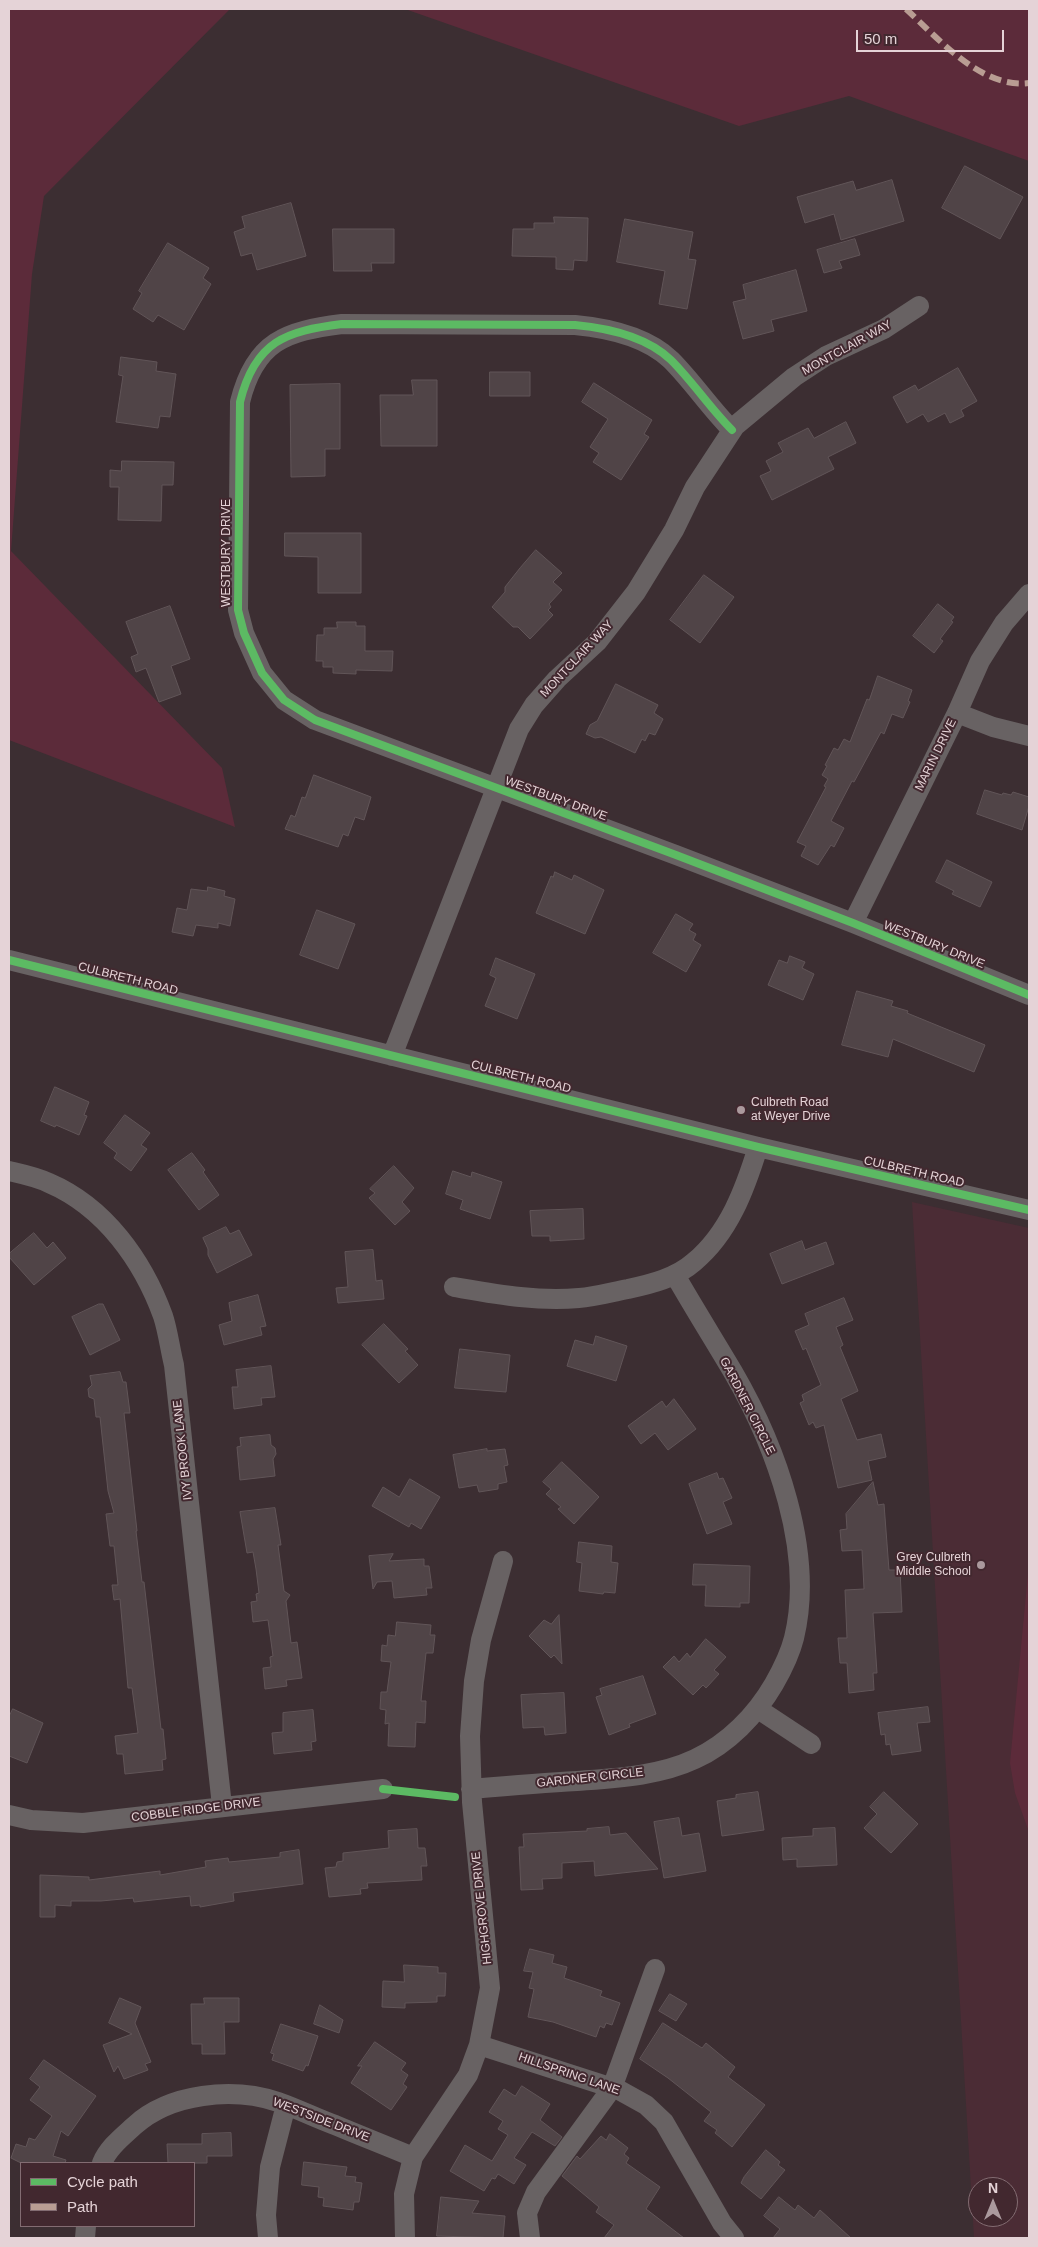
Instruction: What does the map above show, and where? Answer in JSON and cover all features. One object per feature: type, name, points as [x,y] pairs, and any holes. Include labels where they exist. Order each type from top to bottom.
[{"type":"street","name":"MONTCLAIR WAY","points":[[392,1056],[519,729],[530,712],[557,679],[597,642],[636,592],[674,530],[695,488],[732,430],[794,377],[826,356],[884,329],[919,306]]},
{"type":"street","name":"WESTBURY DRIVE","points":[[732,430],[670,360],[653,347],[617,332],[597,327],[575,325],[342,324],[311,328],[290,334],[271,346],[250,372],[240,402],[238,610],[244,632],[262,673],[284,700],[315,720],[853,923],[1029,995]]},
{"type":"street","name":"MARIN DRIVE","points":[[853,923],[957,713],[980,661],[1004,623],[1029,594]]},
{"type":"street","points":[[957,713],[993,727],[1029,736]]},
{"type":"street","name":"CULBRETH ROAD","points":[[9,960],[758,1147],[1029,1210]]},
{"type":"street","points":[[454,1287],[512,1296],[579,1298],[646,1285],[675,1275],[706,1251],[732,1215],[749,1176],[758,1147]]},
{"type":"street","name":"IVY BROOK LANE","points":[[9,1171],[49,1182],[78,1200],[105,1223],[129,1248],[150,1284],[164,1318],[174,1364],[222,1806]]},
{"type":"street","name":"GARDNER CIRCLE","points":[[471,1789],[630,1776],[669,1768],[696,1759],[740,1728],[758,1709],[779,1674],[794,1638],[800,1584],[794,1531],[782,1484],[765,1437],[734,1373],[701,1322],[675,1275]]},
{"type":"street","name":"HIGHGROVE DRIVE","points":[[405,2238],[404,2194],[413,2157],[468,2075],[479,2044],[490,1988],[471,1789],[470,1736],[474,1682],[490,1601],[502,1561]]},
{"type":"street","points":[[758,1709],[811,1744]]},
{"type":"street","name":"COBBLE RIDGE DRIVE","points":[[9,1815],[31,1820],[83,1823],[383,1789]]},
{"type":"street","points":[[530,2238],[527,2213],[536,2192],[612,2088],[656,1969]]},
{"type":"street","name":"HILLSPRING LANE","points":[[479,2044],[612,2088],[646,2105],[664,2122],[722,2223],[734,2238]]},
{"type":"street","name":"WESTSIDE DRIVE","points":[[102,2162],[105,2156],[123,2136],[146,2114],[186,2098],[248,2096],[286,2105],[413,2157]]},
{"type":"street","points":[[268,2238],[266,2216],[270,2167],[286,2105]]},
{"type":"shaded area","points":[[9,9],[230,9],[44,196],[32,274],[11,551],[222,768],[235,827],[9,740]]},
{"type":"shaded area","points":[[405,9],[1029,9],[1029,161],[849,96],[739,126]]},
{"type":"shaded area","name":"Grey Culbreth Middle School","points":[[912,1202],[1029,1228],[1029,2238],[974,2238],[973,2227],[1018,2227],[1018,2177],[970,2177]]},
{"type":"shaded area","points":[[1029,1563],[1029,1832],[1015,1793],[1010,1763]]},
{"type":"building","points":[[965,166],[1023,197],[1000,239],[942,208]]},
{"type":"building","points":[[892,180],[904,221],[841,240],[834,214],[805,223],[797,197],[853,181],[856,190]]},
{"type":"building","points":[[291,203],[306,256],[257,270],[252,253],[241,256],[234,232],[245,228],[242,217]]},
{"type":"building","points":[[554,217],[588,218],[587,261],[574,260],[573,270],[556,269],[556,257],[512,256],[513,229],[534,229],[534,223],[554,223]]},
{"type":"building","points":[[625,219],[693,232],[688,259],[696,260],[687,309],[659,304],[665,271],[617,262]]},
{"type":"building","points":[[333,229],[394,229],[394,263],[371,263],[372,271],[334,271]]},
{"type":"building","points":[[855,239],[860,255],[839,261],[842,268],[824,273],[817,250]]},
{"type":"building","points":[[168,243],[209,268],[203,278],[211,284],[184,330],[158,315],[153,322],[133,309],[142,293],[139,291]]},
{"type":"building","points":[[796,270],[807,311],[771,320],[774,331],[743,339],[733,302],[746,299],[743,285]]},
{"type":"building","points":[[121,357],[157,362],[156,371],[176,374],[170,417],[160,416],[158,428],[116,422],[123,376],[119,375]]},
{"type":"building","points":[[958,368],[977,401],[961,410],[964,416],[950,423],[945,413],[928,422],[923,414],[907,423],[893,397],[915,385],[918,390]]},
{"type":"building","points":[[490,372],[530,372],[530,396],[490,396]]},
{"type":"building","points":[[412,380],[437,380],[437,446],[381,446],[380,395],[413,395]]},
{"type":"building","points":[[594,383],[652,420],[644,434],[649,437],[621,480],[593,462],[599,453],[590,447],[608,419],[582,402]]},
{"type":"building","points":[[340,384],[340,449],[325,449],[325,476],[291,477],[290,385]]},
{"type":"building","points":[[846,422],[856,443],[828,457],[834,469],[772,500],[760,476],[771,471],[766,461],[783,452],[778,443],[808,428],[814,438]]},
{"type":"building","points":[[122,461],[174,462],[173,485],[162,485],[161,521],[118,520],[119,487],[110,487],[110,470],[121,471]]},
{"type":"building","points":[[285,533],[361,533],[361,593],[318,593],[318,557],[285,556]]},
{"type":"building","points":[[536,550],[562,573],[553,582],[562,590],[549,604],[551,607],[548,610],[553,615],[530,639],[518,627],[513,627],[492,607],[505,592],[505,587]]},
{"type":"building","points":[[704,575],[734,597],[700,643],[670,620]]},
{"type":"building","points":[[938,604],[954,617],[951,621],[953,622],[940,639],[943,641],[934,653],[913,636]]},
{"type":"building","points":[[170,606],[190,659],[171,666],[181,694],[159,702],[146,668],[136,672],[131,657],[138,654],[126,622]]},
{"type":"building","points":[[337,622],[356,622],[356,626],[365,626],[365,651],[393,651],[392,671],[356,670],[356,674],[333,673],[333,667],[323,667],[323,661],[316,661],[317,635],[324,635],[324,628],[337,628]]},
{"type":"building","points":[[878,676],[912,690],[908,701],[910,702],[903,718],[892,714],[884,734],[881,732],[854,782],[852,781],[831,821],[844,828],[834,847],[831,845],[818,865],[801,856],[806,846],[797,842],[826,787],[824,786],[828,779],[822,775],[827,766],[825,765],[834,748],[838,750],[844,739],[850,742]]},
{"type":"building","points":[[616,684],[658,705],[654,713],[663,719],[655,735],[649,733],[645,741],[642,739],[635,753],[601,737],[595,738],[586,734],[590,725],[597,721]]},
{"type":"building","points":[[314,775],[371,797],[364,820],[355,817],[348,836],[343,834],[338,847],[285,829],[291,815],[295,817],[302,797],[305,798]]},
{"type":"building","points":[[985,790],[1002,795],[1003,793],[1011,795],[1013,792],[1029,797],[1029,806],[1022,830],[977,814]]},
{"type":"building","points":[[947,860],[992,882],[980,907],[952,894],[954,891],[936,882]]},
{"type":"building","points":[[555,872],[572,880],[574,875],[604,890],[585,934],[536,913],[551,876],[553,877]]},
{"type":"building","points":[[208,887],[225,891],[224,896],[235,899],[230,926],[218,923],[218,928],[196,925],[193,936],[172,932],[177,908],[187,910],[191,889],[207,891]]},
{"type":"building","points":[[317,910],[355,924],[338,969],[300,955]]},
{"type":"building","points":[[676,914],[693,924],[689,930],[696,934],[693,940],[701,945],[686,972],[653,953]]},
{"type":"building","points":[[790,956],[805,962],[802,968],[814,974],[803,1000],[768,985],[779,960],[787,963]]},
{"type":"building","points":[[496,958],[535,974],[517,1019],[485,1006],[496,978],[490,975]]},
{"type":"building","points":[[857,991],[893,1001],[891,1006],[908,1011],[907,1013],[985,1045],[974,1072],[893,1039],[888,1057],[842,1045]]},
{"type":"building","points":[[55,1087],[89,1102],[84,1115],[87,1116],[79,1135],[41,1121]]},
{"type":"building","points":[[125,1115],[150,1133],[141,1145],[147,1149],[131,1171],[114,1158],[117,1153],[104,1143]]},
{"type":"building","points":[[192,1153],[205,1170],[203,1172],[219,1195],[199,1210],[168,1170]]},
{"type":"building","points":[[394,1166],[414,1188],[402,1202],[410,1211],[395,1225],[369,1198],[375,1193],[370,1189]]},
{"type":"building","points":[[453,1171],[471,1177],[472,1172],[502,1182],[490,1219],[460,1209],[463,1200],[446,1194]]},
{"type":"building","points":[[583,1209],[584,1239],[550,1241],[550,1236],[532,1236],[530,1211]]},
{"type":"building","points":[[226,1227],[230,1234],[239,1230],[252,1255],[217,1273],[208,1255],[208,1249],[203,1238]]},
{"type":"building","points":[[34,1233],[47,1248],[53,1242],[66,1258],[34,1285],[9,1257],[9,1254]]},
{"type":"building","points":[[802,1241],[805,1250],[826,1242],[834,1264],[782,1284],[770,1254]]},
{"type":"building","points":[[373,1250],[376,1281],[382,1280],[384,1299],[338,1303],[336,1288],[348,1287],[345,1252]]},
{"type":"building","points":[[258,1295],[266,1326],[260,1327],[262,1335],[224,1345],[219,1325],[232,1321],[229,1303]]},
{"type":"building","points":[[844,1298],[853,1320],[836,1327],[843,1345],[840,1347],[858,1391],[841,1399],[857,1440],[881,1434],[886,1457],[868,1461],[872,1480],[838,1488],[824,1425],[816,1428],[813,1422],[809,1425],[800,1403],[804,1401],[802,1395],[821,1385],[806,1348],[803,1350],[795,1331],[809,1325],[805,1314]]},
{"type":"building","points":[[99,1304],[103,1304],[120,1340],[90,1355],[72,1317]]},
{"type":"building","points":[[384,1324],[408,1349],[405,1351],[418,1365],[399,1383],[362,1345]]},
{"type":"building","points":[[596,1336],[627,1346],[616,1381],[567,1366],[575,1340],[593,1345]]},
{"type":"building","points":[[460,1349],[510,1355],[506,1392],[455,1388]]},
{"type":"building","points":[[271,1366],[275,1397],[261,1398],[262,1405],[234,1409],[232,1387],[238,1387],[236,1370]]},
{"type":"building","points":[[120,1372],[123,1382],[126,1382],[130,1413],[124,1413],[136,1531],[166,1759],[162,1760],[163,1770],[125,1774],[123,1754],[117,1754],[115,1736],[138,1733],[132,1688],[128,1688],[120,1599],[114,1600],[112,1585],[118,1585],[114,1546],[110,1546],[106,1514],[114,1513],[108,1491],[100,1417],[96,1417],[94,1399],[89,1397],[88,1389],[92,1385],[90,1376]]},
{"type":"building","points":[[674,1399],[696,1429],[668,1450],[655,1433],[641,1444],[628,1426],[662,1401],[666,1407]]},
{"type":"building","points":[[270,1435],[271,1445],[275,1448],[276,1454],[273,1459],[275,1476],[240,1480],[237,1447],[241,1446],[240,1438]]},
{"type":"building","points":[[487,1449],[487,1451],[505,1449],[508,1465],[504,1466],[507,1482],[498,1484],[498,1489],[479,1492],[477,1485],[459,1488],[453,1455]]},
{"type":"building","points":[[562,1462],[599,1497],[574,1524],[558,1509],[561,1507],[546,1494],[551,1489],[543,1482]]},
{"type":"building","points":[[717,1473],[719,1479],[723,1478],[732,1498],[723,1502],[732,1524],[707,1534],[689,1484]]},
{"type":"building","points":[[410,1479],[440,1497],[421,1529],[411,1523],[409,1527],[372,1506],[383,1487],[399,1497]]},
{"type":"building","points":[[873,1482],[878,1505],[884,1504],[889,1570],[900,1570],[902,1612],[873,1613],[877,1673],[873,1673],[874,1690],[849,1693],[847,1663],[840,1663],[838,1638],[847,1638],[845,1590],[864,1589],[862,1550],[842,1551],[840,1530],[847,1529],[846,1514]]},
{"type":"building","points":[[275,1508],[281,1545],[278,1545],[284,1591],[290,1595],[286,1601],[291,1643],[297,1642],[302,1678],[286,1680],[287,1686],[265,1689],[263,1668],[271,1667],[270,1657],[273,1656],[268,1620],[253,1622],[251,1602],[257,1601],[256,1594],[259,1593],[253,1552],[247,1553],[240,1512]]},
{"type":"building","points":[[579,1542],[612,1546],[611,1562],[618,1563],[615,1593],[604,1592],[603,1594],[579,1591],[582,1563],[577,1562]]},
{"type":"building","points":[[393,1554],[389,1561],[424,1559],[424,1566],[429,1566],[432,1588],[426,1588],[427,1595],[394,1598],[392,1581],[377,1582],[373,1589],[369,1556]]},
{"type":"building","points":[[694,1564],[750,1566],[749,1603],[740,1603],[740,1607],[705,1606],[706,1585],[693,1585]]},
{"type":"building","points":[[559,1615],[562,1664],[554,1655],[551,1658],[529,1636],[544,1620],[551,1624]]},
{"type":"building","points":[[397,1622],[431,1625],[430,1635],[435,1635],[433,1653],[426,1653],[421,1701],[426,1701],[425,1723],[416,1722],[415,1747],[388,1746],[389,1723],[385,1724],[386,1710],[380,1709],[381,1692],[387,1692],[391,1662],[381,1661],[382,1645],[387,1646],[388,1635],[395,1636]]},
{"type":"building","points":[[706,1639],[726,1657],[714,1670],[719,1674],[706,1688],[703,1685],[693,1695],[663,1667],[674,1656],[679,1662],[687,1653],[690,1657]]},
{"type":"building","points":[[643,1676],[656,1714],[629,1724],[630,1727],[609,1735],[596,1697],[602,1695],[600,1689]]},
{"type":"building","points":[[564,1693],[566,1733],[545,1735],[544,1727],[523,1728],[521,1695]]},
{"type":"building","points":[[928,1707],[930,1722],[917,1723],[921,1751],[892,1755],[890,1744],[886,1745],[885,1734],[881,1735],[878,1713]]},
{"type":"building","points":[[13,1709],[43,1723],[27,1763],[9,1756],[9,1717]]},
{"type":"building","points":[[313,1710],[316,1741],[311,1742],[312,1750],[274,1754],[272,1733],[283,1732],[283,1713]]},
{"type":"building","points":[[758,1792],[764,1830],[722,1836],[717,1801],[736,1798],[736,1795]]},
{"type":"building","points":[[884,1792],[918,1824],[891,1853],[864,1828],[877,1814],[870,1807]]},
{"type":"building","points":[[679,1818],[682,1836],[699,1833],[706,1871],[664,1878],[654,1822]]},
{"type":"building","points":[[609,1827],[610,1835],[626,1833],[658,1869],[595,1876],[594,1861],[562,1863],[562,1878],[542,1879],[543,1889],[521,1890],[519,1847],[524,1847],[523,1834],[587,1831],[587,1829]]},
{"type":"building","points":[[835,1828],[837,1865],[797,1867],[797,1859],[783,1860],[782,1838],[813,1836],[813,1829]]},
{"type":"building","points":[[417,1829],[418,1848],[425,1848],[427,1866],[421,1866],[422,1880],[367,1883],[368,1888],[360,1889],[361,1894],[329,1897],[325,1868],[336,1867],[337,1862],[343,1861],[343,1853],[389,1848],[388,1831]]},
{"type":"building","points":[[299,1850],[303,1884],[233,1893],[234,1901],[200,1907],[200,1905],[191,1906],[190,1896],[134,1902],[133,1898],[71,1901],[71,1906],[55,1905],[55,1917],[40,1917],[40,1875],[89,1877],[89,1880],[160,1871],[160,1875],[206,1867],[205,1861],[228,1858],[229,1862],[280,1857],[280,1853]]},
{"type":"building","points":[[530,1949],[554,1955],[552,1963],[567,1967],[564,1978],[602,1991],[600,1996],[620,2003],[612,2025],[606,2023],[604,2028],[600,2026],[596,2037],[553,2022],[528,2017],[534,1989],[529,1988],[533,1972],[524,1971]]},
{"type":"building","points":[[404,1965],[438,1967],[438,1973],[446,1973],[445,1996],[437,1996],[437,2002],[405,2003],[405,2008],[382,2007],[383,1981],[404,1982]]},
{"type":"building","points":[[670,1994],[687,2004],[676,2021],[659,2011]]},
{"type":"building","points":[[120,1998],[141,2007],[135,2023],[151,2062],[145,2064],[148,2070],[124,2079],[118,2066],[114,2072],[103,2045],[132,2034],[109,2023]]},
{"type":"building","points":[[204,1998],[239,1998],[239,2022],[224,2022],[225,2054],[202,2054],[202,2044],[192,2044],[191,2004],[204,2004]]},
{"type":"building","points":[[320,2005],[343,2020],[339,2033],[314,2024]]},
{"type":"building","points":[[663,2023],[702,2048],[706,2043],[735,2067],[728,2077],[765,2105],[732,2147],[715,2133],[717,2130],[704,2121],[711,2112],[668,2078],[640,2059]]},
{"type":"building","points":[[281,2024],[318,2036],[308,2066],[306,2065],[303,2071],[272,2060],[274,2054],[271,2053]]},
{"type":"building","points":[[375,2042],[406,2063],[401,2070],[408,2075],[403,2084],[407,2087],[391,2110],[351,2083],[362,2066],[358,2066]]},
{"type":"building","points":[[44,2060],[96,2096],[68,2136],[61,2131],[53,2156],[66,2160],[65,2162],[20,2162],[11,2158],[16,2144],[26,2147],[29,2138],[35,2140],[52,2116],[30,2100],[40,2087],[30,2079]]},
{"type":"building","points":[[522,2086],[550,2104],[540,2120],[562,2137],[555,2146],[532,2132],[514,2158],[526,2165],[514,2184],[498,2174],[495,2179],[492,2178],[484,2191],[450,2171],[465,2145],[492,2161],[508,2135],[498,2129],[503,2121],[489,2112],[504,2089],[515,2096]]},
{"type":"building","points":[[231,2133],[232,2156],[207,2156],[207,2163],[168,2162],[167,2144],[202,2144],[202,2134]]},
{"type":"building","points":[[610,2134],[628,2148],[624,2154],[629,2158],[626,2163],[660,2187],[646,2209],[684,2238],[604,2238],[614,2225],[596,2212],[599,2207],[562,2176],[577,2156],[580,2159],[601,2136],[606,2140]]},
{"type":"building","points":[[766,2150],[780,2162],[778,2165],[785,2170],[761,2199],[741,2183]]},
{"type":"building","points":[[304,2162],[347,2167],[345,2176],[356,2177],[355,2182],[362,2183],[359,2202],[354,2202],[353,2210],[323,2206],[324,2198],[318,2197],[319,2187],[302,2185]]},
{"type":"building","points":[[441,2197],[479,2201],[472,2213],[505,2216],[503,2238],[437,2236]]},
{"type":"building","points":[[779,2197],[795,2210],[798,2205],[814,2218],[820,2210],[851,2238],[773,2238],[780,2229],[764,2216]]},
{"type":"marked path","points":[[906,9],[946,47],[977,70],[1011,83],[1029,83]]},
{"type":"cycle path","points":[[732,430],[679,368],[661,352],[639,340],[600,328],[575,325],[342,324],[289,336],[264,352],[254,365],[246,381],[240,402],[238,610],[244,633],[262,673],[284,700],[315,720],[853,923],[1029,995]]},
{"type":"cycle path","points":[[9,960],[758,1147],[1029,1210]]},
{"type":"cycle path","points":[[383,1789],[455,1797]]},
{"type":"place","name":"Culbreth Road at Weyer Drive","points":[[741,1110]]},
{"type":"place","name":"Grey Culbreth Middle School","points":[[981,1565]]}]
